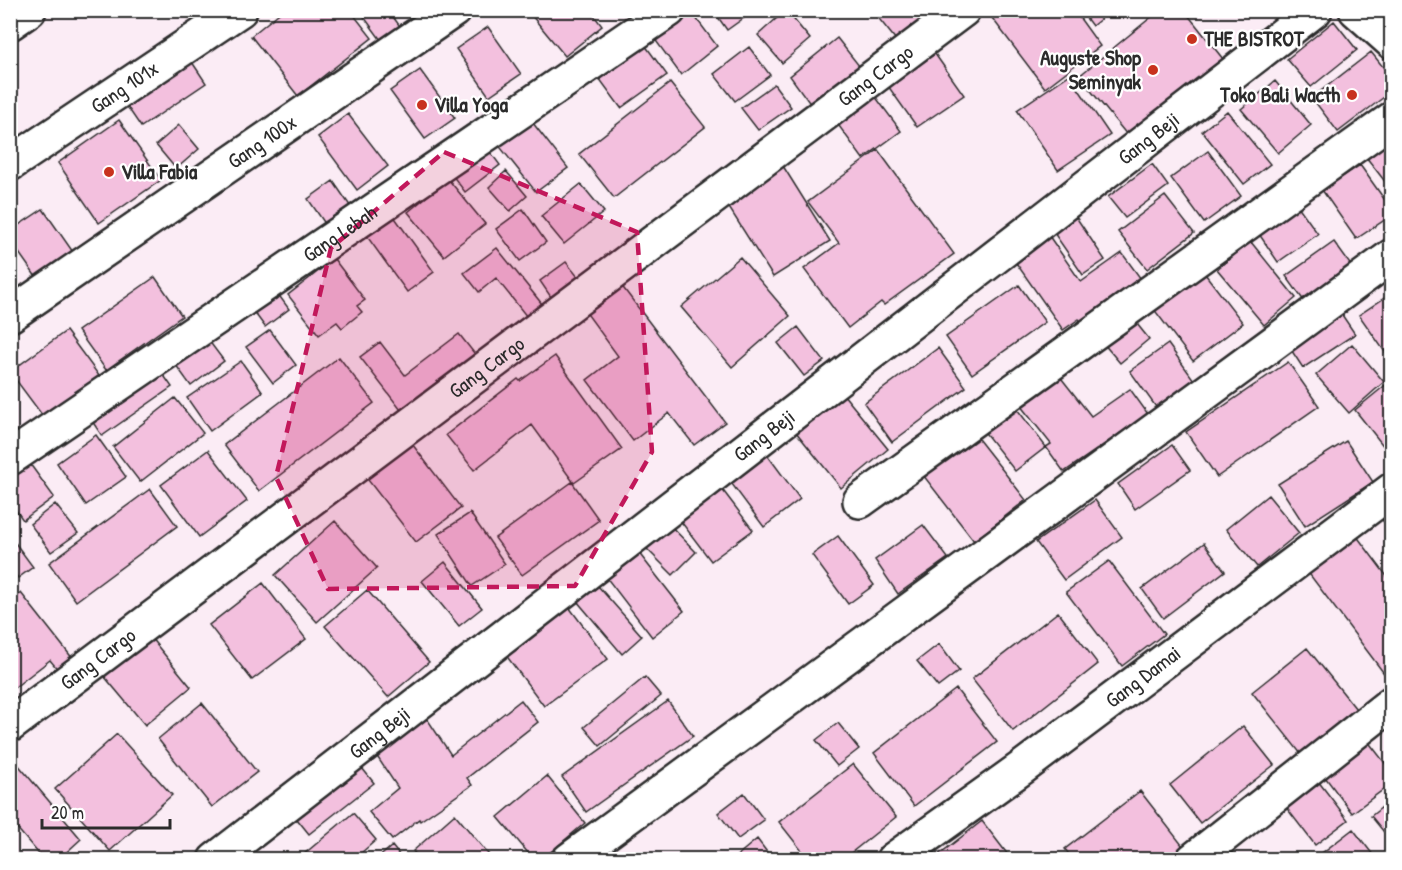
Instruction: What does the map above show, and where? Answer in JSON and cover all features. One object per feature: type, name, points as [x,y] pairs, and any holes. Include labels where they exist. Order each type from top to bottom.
[{"type":"street","points":[[10,23],[29,10]]},
{"type":"street","name":"Gang 101x","points":[[10,164],[240,10]]},
{"type":"street","name":"Gang 100x","points":[[10,315],[454,10]]},
{"type":"street","name":"Gang Lebah","points":[[10,458],[669,10]]},
{"type":"street","name":"Gang Cargo","points":[[10,725],[963,10]]},
{"type":"street","name":"Gang Beji","points":[[215,860],[1315,10]]},
{"type":"street","points":[[1356,10],[1392,42]]},
{"type":"street","points":[[860,501],[1392,118]]},
{"type":"street","points":[[569,860],[1392,256]]},
{"type":"street","name":"Gang Damai","points":[[893,860],[1042,753],[1392,490]]},
{"type":"street","points":[[1194,860],[1392,703]]},
{"type":"highlighted area","points":[[444,152],[637,232],[652,452],[575,586],[328,589],[276,477],[331,248]]},
{"type":"building","points":[[283,10],[350,10],[372,38],[298,96],[251,36]]},
{"type":"building","points":[[359,10],[388,10],[405,33],[386,47]]},
{"type":"building","points":[[539,10],[590,10],[602,26],[565,56],[532,16]]},
{"type":"building","points":[[682,10],[690,10],[717,46],[681,75],[651,34]]},
{"type":"building","points":[[713,10],[755,10],[727,30]]},
{"type":"building","points":[[786,10],[810,39],[782,63],[758,35]]},
{"type":"building","points":[[872,10],[933,10],[896,40]]},
{"type":"building","points":[[986,10],[1074,10],[1100,46],[1045,88]]},
{"type":"building","points":[[1080,10],[1112,10],[1092,26]]},
{"type":"building","name":"Auguste Shop Seminyak","points":[[1160,10],[1184,10],[1227,64],[1132,141],[1079,76]]},
{"type":"building","points":[[1334,21],[1357,50],[1311,87],[1287,59]]},
{"type":"building","points":[[488,27],[521,74],[489,96],[456,49]]},
{"type":"building","points":[[837,38],[860,67],[811,105],[790,76]]},
{"type":"building","points":[[645,45],[667,75],[621,108],[599,78]]},
{"type":"building","points":[[749,47],[770,75],[735,101],[714,74]]},
{"type":"building","name":"Toko Bali Wacth","points":[[1371,52],[1392,78],[1392,91],[1338,132],[1312,98]]},
{"type":"building","points":[[935,54],[964,95],[917,127],[888,86]]},
{"type":"building","points":[[188,56],[206,83],[141,127],[122,99]]},
{"type":"building","name":"Villa Yoga","points":[[420,70],[455,118],[425,139],[390,91]]},
{"type":"building","points":[[1069,75],[1110,135],[1058,170],[1017,110]]},
{"type":"building","points":[[1275,81],[1311,125],[1278,153],[1241,109]]},
{"type":"building","points":[[670,83],[705,127],[614,198],[579,154]]},
{"type":"building","points":[[774,84],[791,107],[758,130],[741,108]]},
{"type":"building","points":[[869,88],[901,131],[863,159],[831,115]]},
{"type":"building","points":[[1227,111],[1270,164],[1244,184],[1202,131]]},
{"type":"building","points":[[348,114],[388,166],[357,190],[318,137]]},
{"type":"building","points":[[529,118],[568,168],[536,192],[497,143]]},
{"type":"building","name":"Villa Fabia","points":[[119,120],[161,180],[99,223],[58,163]]},
{"type":"building","points":[[179,125],[199,149],[176,169],[156,145]]},
{"type":"building","points":[[1392,138],[1392,187],[1390,188],[1363,153]]},
{"type":"building","points":[[485,145],[500,165],[465,192],[449,171]]},
{"type":"building","points":[[878,150],[954,254],[884,305],[881,302],[848,328],[804,269],[839,243],[808,202]]},
{"type":"building","points":[[1208,151],[1241,196],[1204,223],[1171,178]]},
{"type":"building","points":[[778,158],[830,241],[773,277],[721,195]]},
{"type":"building","points":[[1152,164],[1168,186],[1125,218],[1108,197]]},
{"type":"building","points":[[1360,165],[1392,210],[1392,215],[1356,239],[1322,190]]},
{"type":"building","points":[[506,171],[527,196],[510,211],[489,187]]},
{"type":"building","points":[[448,179],[485,224],[444,256],[408,212]]},
{"type":"building","points":[[333,181],[353,210],[328,228],[308,199]]},
{"type":"building","points":[[581,184],[604,212],[564,244],[541,216]]},
{"type":"building","points":[[1165,196],[1194,233],[1147,269],[1118,232]]},
{"type":"building","points":[[1298,206],[1318,234],[1278,262],[1259,234]]},
{"type":"building","points":[[43,209],[73,252],[36,277],[10,240],[10,231]]},
{"type":"building","points":[[523,209],[546,242],[520,261],[496,229]]},
{"type":"building","points":[[393,215],[434,272],[407,292],[366,235]]},
{"type":"building","points":[[1076,217],[1105,260],[1083,275],[1054,233]]},
{"type":"building","points":[[1049,236],[1081,282],[1122,253],[1141,279],[1081,322],[1079,319],[1063,330],[1014,260]]},
{"type":"building","points":[[1251,242],[1296,298],[1264,325],[1217,269]]},
{"type":"building","points":[[1334,242],[1352,267],[1304,301],[1286,276]]},
{"type":"building","points":[[497,248],[542,304],[527,317],[496,278],[479,292],[464,273]]},
{"type":"building","points":[[740,257],[790,316],[732,367],[681,307]]},
{"type":"building","points":[[334,259],[365,300],[357,306],[362,312],[342,328],[337,322],[319,335],[288,295]]},
{"type":"building","points":[[566,262],[583,283],[555,303],[540,281]]},
{"type":"building","points":[[1202,270],[1243,323],[1193,361],[1153,308]]},
{"type":"building","points":[[155,277],[182,316],[106,370],[78,331]]},
{"type":"building","points":[[621,285],[725,422],[694,445],[669,413],[633,441],[587,380],[618,356],[585,311]]},
{"type":"building","points":[[1019,285],[1045,322],[972,374],[946,337]]},
{"type":"building","points":[[272,286],[289,309],[265,327],[248,304]]},
{"type":"building","points":[[1392,293],[1392,362],[1359,315]]},
{"type":"building","points":[[1338,309],[1355,334],[1303,368],[1286,342]]},
{"type":"building","points":[[1133,319],[1149,339],[1120,363],[1103,343]]},
{"type":"building","points":[[798,327],[824,361],[804,376],[778,343]]},
{"type":"building","points":[[270,330],[296,365],[273,383],[246,347]]},
{"type":"building","points":[[66,331],[100,377],[45,419],[10,372]]},
{"type":"building","points":[[459,334],[478,358],[404,414],[360,357],[380,342],[405,375]]},
{"type":"building","points":[[206,337],[224,361],[191,386],[173,361]]},
{"type":"building","points":[[1168,344],[1199,387],[1161,414],[1130,371]]},
{"type":"building","points":[[1352,344],[1384,382],[1349,413],[1316,375]]},
{"type":"building","points":[[938,348],[966,387],[892,442],[864,403]]},
{"type":"building","points":[[555,356],[622,449],[574,483],[532,425],[474,470],[446,435],[518,379],[520,381]]},
{"type":"building","points":[[339,357],[374,403],[259,491],[224,445]]},
{"type":"building","points":[[241,361],[263,392],[210,431],[187,398]]},
{"type":"building","points":[[1288,362],[1319,406],[1217,477],[1186,432]]},
{"type":"building","points":[[158,367],[172,387],[102,436],[88,415]]},
{"type":"building","points":[[1058,374],[1091,416],[1130,389],[1148,414],[1064,472],[1046,447],[1051,444],[1020,405]]},
{"type":"building","points":[[1388,383],[1392,388],[1392,443],[1385,448],[1355,410]]},
{"type":"building","points":[[839,389],[888,449],[841,488],[792,427]]},
{"type":"building","points":[[175,398],[203,433],[140,482],[113,447]]},
{"type":"building","points":[[1014,405],[1046,447],[1015,471],[982,429]]},
{"type":"building","points":[[96,435],[126,477],[86,505],[57,463]]},
{"type":"building","points":[[975,435],[1026,500],[974,541],[923,475]]},
{"type":"building","points":[[406,436],[461,508],[416,542],[361,471]]},
{"type":"building","points":[[1346,441],[1373,482],[1305,526],[1278,484]]},
{"type":"building","points":[[760,445],[800,499],[764,527],[723,472]]},
{"type":"building","points":[[1172,445],[1190,470],[1135,509],[1118,484]]},
{"type":"building","points":[[208,450],[247,501],[199,537],[161,485]]},
{"type":"building","points":[[30,464],[54,497],[23,520],[10,502],[10,478]]},
{"type":"building","points":[[572,482],[599,520],[522,575],[495,538]]},
{"type":"building","points":[[721,488],[753,530],[711,561],[679,519]]},
{"type":"building","points":[[150,489],[177,526],[76,601],[49,563]]},
{"type":"building","points":[[1268,495],[1299,533],[1257,567],[1226,529]]},
{"type":"building","points":[[1095,500],[1122,537],[1064,580],[1036,542]]},
{"type":"building","points":[[55,504],[78,533],[51,552],[30,524]]},
{"type":"building","points":[[470,513],[505,564],[472,586],[438,534]]},
{"type":"building","points":[[1392,515],[1392,532],[1383,521]]},
{"type":"building","points":[[663,518],[696,552],[673,575],[639,541]]},
{"type":"building","points":[[335,521],[377,568],[317,622],[275,575]]},
{"type":"building","points":[[923,525],[948,558],[898,594],[875,560]]},
{"type":"building","points":[[1353,531],[1392,583],[1392,684],[1304,567]]},
{"type":"building","points":[[10,536],[33,567],[18,578],[10,568]]},
{"type":"building","points":[[838,536],[874,585],[848,604],[812,555]]},
{"type":"building","points":[[1204,543],[1225,571],[1163,618],[1142,589]]},
{"type":"building","points":[[638,552],[684,611],[652,637],[606,577]]},
{"type":"building","points":[[1109,561],[1164,634],[1122,666],[1066,592]]},
{"type":"building","points":[[445,562],[482,608],[459,626],[422,581]]},
{"type":"building","points":[[591,578],[642,636],[622,654],[571,594]]},
{"type":"building","points":[[263,583],[306,639],[252,680],[209,625]]},
{"type":"building","points":[[367,590],[429,662],[388,697],[325,626]]},
{"type":"building","points":[[21,593],[73,659],[59,671],[50,660],[10,691],[10,601]]},
{"type":"building","points":[[569,607],[608,659],[544,706],[505,654]]},
{"type":"building","points":[[1058,612],[1098,664],[1013,731],[972,679]]},
{"type":"building","points":[[146,632],[191,687],[145,725],[99,670]]},
{"type":"building","points":[[939,644],[959,671],[938,687],[917,661]]},
{"type":"building","points":[[1307,648],[1360,714],[1305,759],[1252,692]]},
{"type":"building","points":[[645,677],[661,696],[600,746],[584,727]]},
{"type":"building","points":[[956,689],[997,742],[914,806],[874,753]]},
{"type":"building","points":[[521,700],[538,722],[467,778],[472,785],[420,821],[419,819],[392,840],[369,812],[398,788],[374,752],[426,717],[451,755]]},
{"type":"building","points":[[668,701],[693,736],[586,812],[562,777]]},
{"type":"building","points":[[202,703],[257,772],[212,807],[158,739]]},
{"type":"building","points":[[838,723],[859,749],[837,766],[816,740]]},
{"type":"building","points":[[1243,726],[1274,765],[1200,823],[1170,785]]},
{"type":"building","points":[[117,734],[172,795],[110,851],[55,789]]},
{"type":"building","points":[[1367,740],[1392,772],[1392,783],[1352,813],[1322,773]]},
{"type":"building","points":[[10,755],[81,839],[58,860],[44,860],[10,820]]},
{"type":"building","points":[[853,764],[896,817],[842,860],[809,860],[779,822]]},
{"type":"building","points":[[362,768],[374,783],[309,834],[297,819]]},
{"type":"building","points":[[547,776],[585,823],[541,860],[534,860],[498,817]]},
{"type":"building","points":[[1318,781],[1348,820],[1315,845],[1285,806]]},
{"type":"building","points":[[1140,791],[1186,850],[1173,860],[1073,860],[1065,849]]},
{"type":"building","points":[[744,793],[764,820],[738,839],[718,813]]},
{"type":"building","points":[[1392,799],[1392,842],[1371,816]]},
{"type":"building","points":[[353,813],[376,840],[353,860],[297,860]]},
{"type":"building","points":[[455,814],[493,860],[420,860],[413,851]]},
{"type":"building","points":[[982,821],[1012,860],[939,860],[937,856]]},
{"type":"building","points":[[1353,829],[1377,860],[1327,860],[1322,853]]},
{"type":"building","points":[[757,839],[773,860],[732,860]]},
{"type":"building","points":[[392,846],[403,860],[376,860]]},
{"type":"place","name":"THE BISTROT","points":[[1192,39]]},
{"type":"place","name":"Auguste Shop Seminyak","points":[[1153,70]]},
{"type":"place","name":"Toko Bali Wacth","points":[[1352,95]]},
{"type":"place","name":"Villa Yoga","points":[[422,105]]},
{"type":"place","name":"Villa Fabia","points":[[109,172]]}]
